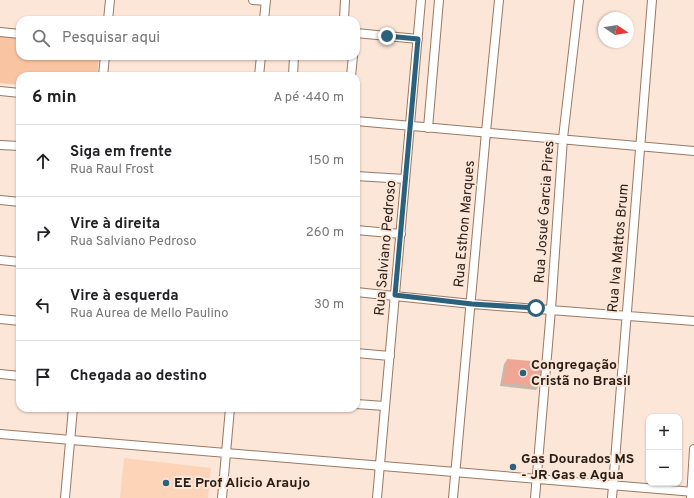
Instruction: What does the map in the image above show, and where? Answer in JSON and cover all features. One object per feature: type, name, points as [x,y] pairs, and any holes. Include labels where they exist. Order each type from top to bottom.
[{"type":"street","points":[[108,16],[110,0]]},
{"type":"street","points":[[253,0],[266,1],[264,16]]},
{"type":"street","points":[[344,16],[345,0]]},
{"type":"street","name":"Rua Salviano Pedroso","points":[[377,498],[421,0]]},
{"type":"street","points":[[428,128],[440,0]]},
{"type":"street","name":"Rua Esthon Marques","points":[[454,498],[499,0]]},
{"type":"street","name":"Rua Josué Garcia Pires","points":[[535,498],[551,309],[563,138],[579,0]]},
{"type":"street","name":"Rua Iva Mattos Brum","points":[[612,498],[652,0]]},
{"type":"street","points":[[0,32],[16,34]]},
{"type":"street","points":[[360,33],[418,39]]},
{"type":"street","points":[[103,72],[105,60]]},
{"type":"street","points":[[259,72],[261,60]]},
{"type":"street","points":[[293,72],[294,60]]},
{"type":"street","points":[[351,72],[353,60]]},
{"type":"street","points":[[0,91],[16,93]]},
{"type":"street","points":[[360,121],[410,127],[563,138],[694,151]]},
{"type":"street","points":[[0,145],[16,146]]},
{"type":"street","points":[[360,176],[404,179]]},
{"type":"street","points":[[0,200],[16,202]]},
{"type":"street","points":[[360,230],[401,234]]},
{"type":"street","points":[[0,260],[16,262]]},
{"type":"street","points":[[360,292],[472,304],[694,321]]},
{"type":"street","points":[[0,319],[16,321]]},
{"type":"street","points":[[360,353],[390,356]]},
{"type":"street","points":[[0,374],[16,376]]},
{"type":"street","points":[[360,404],[385,406]]},
{"type":"street","points":[[65,498],[73,412]]},
{"type":"street","points":[[222,498],[230,412]]},
{"type":"street","points":[[0,434],[456,471],[613,485],[692,494],[694,448]]},
{"type":"shaded area","points":[[0,34],[16,35],[16,60],[99,60],[97,72],[16,72],[16,85],[0,83]]},
{"type":"shaded area","name":"EE Prof Alicio Araujo","points":[[124,458],[211,468],[208,498],[120,498]]},
{"type":"building","name":"Congregação Cristã no Brasil","points":[[507,359],[543,362],[540,386],[503,383]]},
{"type":"place","name":"Congregação Cristã no Brasil","points":[[523,373]]},
{"type":"place","name":"Gas Dourados MS - JR Gas e Agua","points":[[513,467]]},
{"type":"place","name":"EE Prof Alicio Araujo","points":[[166,483]]},
{"type":"route","points":[[387,36],[418,39],[404,179],[401,234],[395,295],[472,304],[536,308]]}]
